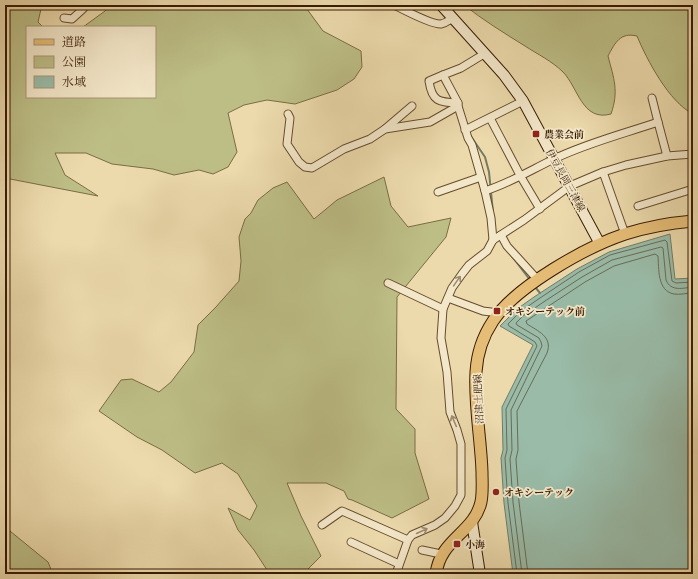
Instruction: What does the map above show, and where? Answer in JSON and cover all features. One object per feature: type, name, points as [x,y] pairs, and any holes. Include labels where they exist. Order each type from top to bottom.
[{"type":"main road","name":"伊豆長岡三津線","points":[[441,5],[504,75],[523,102],[570,186],[600,244]]},
{"type":"main road","name":"沼津土肥線","points":[[436,574],[445,548],[472,522],[481,500],[481,454],[476,385],[477,366],[481,346],[486,333],[499,314],[528,287],[538,280],[571,259],[600,244],[625,234],[644,229],[693,221]]},
{"type":"main road","points":[[472,522],[480,574]]},
{"type":"street","points":[[64,18],[72,19],[86,5]]},
{"type":"street","points":[[394,5],[415,16],[440,24],[445,23],[452,18]]},
{"type":"street","points":[[458,104],[438,101],[433,96],[429,81],[461,68],[484,54]]},
{"type":"street","points":[[443,76],[458,104],[465,130],[472,145],[491,218],[493,240]]},
{"type":"street","points":[[652,98],[667,156]]},
{"type":"street","points":[[465,130],[523,102]]},
{"type":"street","points":[[385,129],[430,122],[458,104]]},
{"type":"street","points":[[288,114],[290,118],[287,144],[305,168],[312,168],[356,144],[370,139],[385,129],[412,106]]},
{"type":"street","points":[[490,118],[540,209]]},
{"type":"street","points":[[485,191],[504,184],[554,159],[593,143],[658,122]]},
{"type":"street","points":[[396,574],[408,540],[412,535],[436,524],[445,518],[455,506],[461,495],[461,444],[458,430],[450,412],[447,372],[441,338],[443,309],[452,288],[469,265],[487,251],[493,240],[540,209],[570,186],[603,172],[667,156],[693,154]]},
{"type":"street","points":[[603,172],[625,234]]},
{"type":"street","points":[[438,192],[481,177]]},
{"type":"street","points":[[638,206],[693,189]]},
{"type":"street","points":[[501,235],[507,246],[538,280]]},
{"type":"street","points":[[388,283],[443,309]]},
{"type":"street","points":[[448,298],[483,311],[499,314]]},
{"type":"street","points":[[322,525],[342,511],[408,540]]},
{"type":"street","points":[[351,542],[399,564]]},
{"type":"street","points":[[422,550],[442,554]]},
{"type":"green space","points":[[5,5],[45,5],[41,9],[38,22],[42,26],[26,26],[26,98],[156,98],[156,26],[84,26],[105,11],[110,5],[304,5],[323,31],[361,51],[362,67],[354,79],[337,90],[295,104],[267,100],[244,105],[228,113],[237,152],[228,167],[213,174],[199,170],[174,175],[153,169],[112,164],[86,153],[55,153],[65,175],[98,196],[5,178]]},
{"type":"green space","points":[[464,5],[693,5],[693,114],[684,108],[667,90],[653,68],[637,36],[631,35],[622,37],[616,43],[608,56],[615,85],[615,98],[611,114],[601,115],[593,113],[587,108],[568,78],[559,68]]},
{"type":"green space","points":[[384,177],[391,206],[408,227],[451,218],[446,237],[397,297],[396,409],[415,429],[415,453],[429,499],[392,518],[348,499],[344,491],[326,483],[287,483],[301,516],[321,556],[303,574],[269,573],[254,550],[238,530],[228,508],[250,520],[257,506],[238,474],[222,463],[195,473],[162,450],[137,437],[99,411],[121,380],[132,379],[159,392],[171,382],[194,352],[198,325],[239,281],[241,261],[239,237],[245,219],[251,213],[258,200],[273,188],[287,182],[314,219],[337,200]]},
{"type":"green space","points":[[5,527],[48,562],[53,574],[5,574]]},
{"type":"water","points":[[670,234],[675,279],[693,278],[693,574],[513,574],[504,503],[501,458],[503,450],[502,407],[533,345],[500,326],[517,309],[577,269],[609,252]]},
{"type":"waterway","points":[[470,135],[485,157],[489,172],[493,212]]},
{"type":"waterway","points":[[511,255],[530,280]]},
{"type":"waterway","points":[[535,287],[540,293]]},
{"type":"place","name":"農業会前","points":[[536,134]]},
{"type":"place","name":"オキシーテック前","points":[[497,311]]},
{"type":"place","name":"オキシーテック","points":[[496,492]]},
{"type":"place","name":"小海","points":[[457,544]]}]
